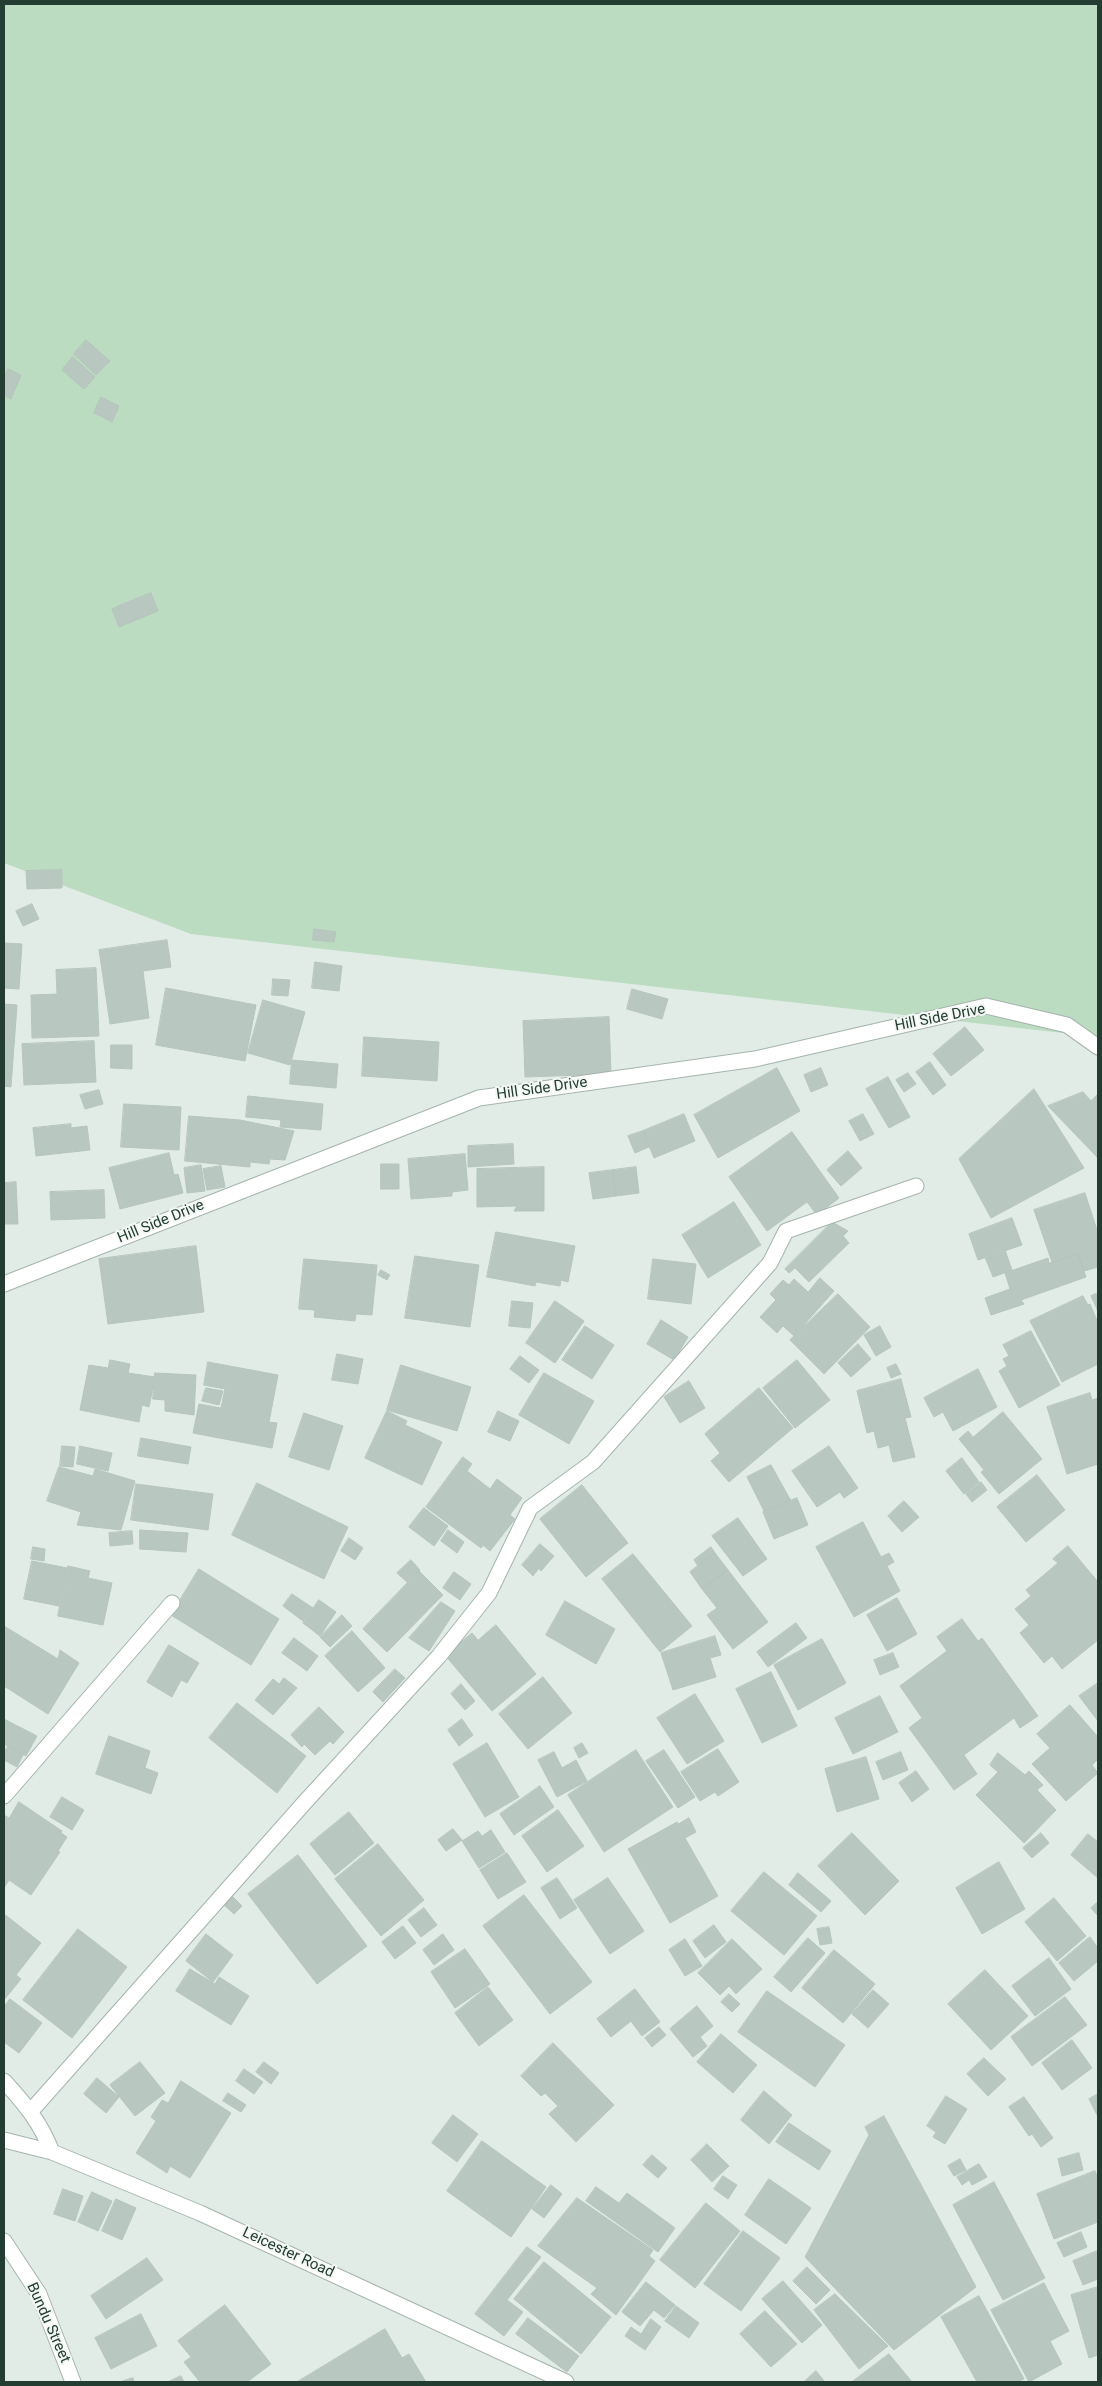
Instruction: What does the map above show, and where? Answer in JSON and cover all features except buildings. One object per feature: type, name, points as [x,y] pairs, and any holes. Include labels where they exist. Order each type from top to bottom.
[{"type":"street","name":"Hill Side Drive","points":[[4,1284],[479,1098],[755,1059],[986,1006],[1067,1025],[1098,1047]]},
{"type":"street","points":[[31,2111],[298,1810],[438,1656],[489,1593],[530,1508],[593,1462],[770,1264],[786,1231],[916,1186]]},
{"type":"street","points":[[4,1796],[172,1603]]},
{"type":"street","points":[[4,2081],[31,2111],[42,2128],[52,2152]]},
{"type":"street","name":"Leicester Road","points":[[4,2140],[52,2152],[200,2213],[566,2382]]},
{"type":"street","name":"Bundu Street","points":[[4,2241],[39,2294],[73,2382]]},
{"type":"green space","points":[[4,4],[1098,4],[1098,1037],[191,934],[4,863]]}]
